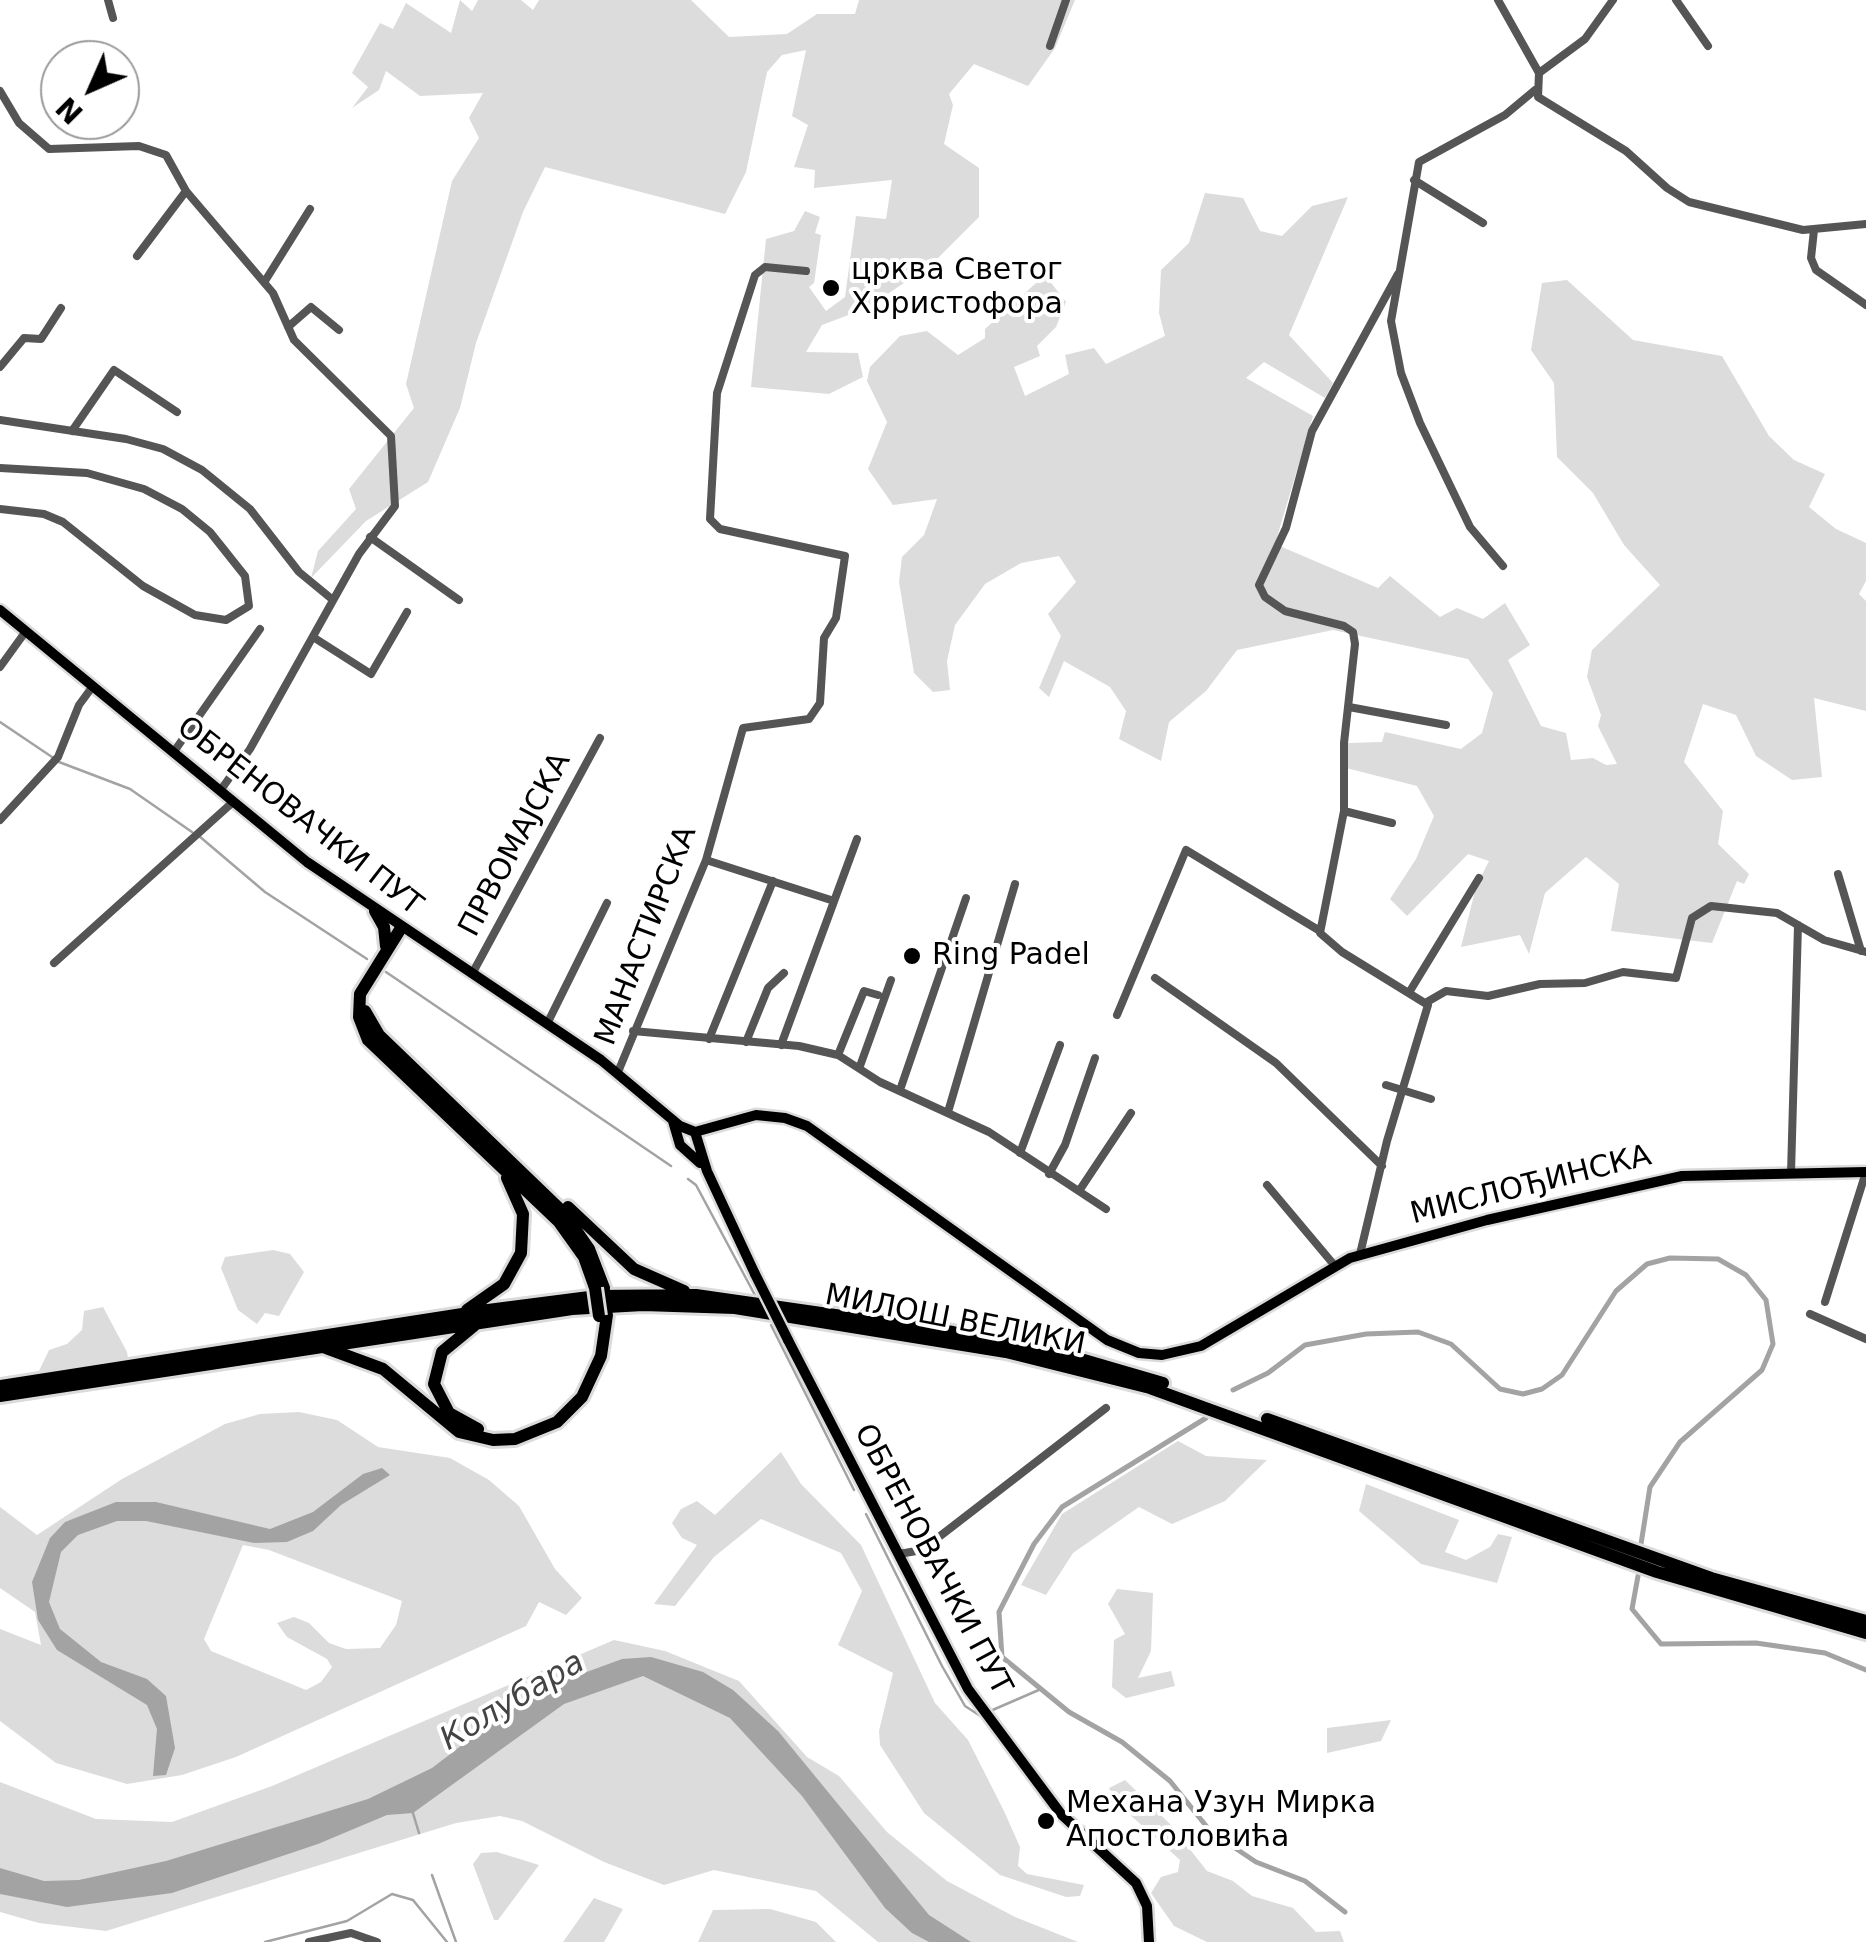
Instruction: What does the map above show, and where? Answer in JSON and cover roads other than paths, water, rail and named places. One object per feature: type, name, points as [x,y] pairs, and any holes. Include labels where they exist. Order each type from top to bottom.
[{"type":"highway","points":[[375,911],[384,928],[386,948]]},
{"type":"highway","points":[[404,930],[386,948],[360,994],[358,1012],[364,1033],[386,1061],[568,1233],[600,1288]]},
{"type":"highway","points":[[319,1347],[374,1364],[459,1432],[482,1438],[515,1439],[557,1422],[582,1398],[601,1356],[600,1288],[584,1240],[523,1171],[368,1022],[364,1000],[367,988],[404,930]]},
{"type":"highway","points":[[456,1315],[496,1291],[521,1254],[525,1225],[521,1204],[496,1164]]},
{"type":"highway","points":[[523,1171],[536,1178],[634,1268],[696,1295]]},
{"type":"highway","name":"МИЛОШ ВЕЛИКИ","points":[[0,1386],[597,1296],[696,1295],[864,1316],[1106,1365],[1711,1578],[1866,1621]]},
{"type":"highway","name":"МИЛОШ ВЕЛИКИ","points":[[0,1396],[602,1306],[735,1308],[904,1333],[1046,1360],[1150,1388],[1657,1572],[1866,1633]]},
{"type":"highway","points":[[483,1321],[442,1352],[434,1384],[442,1406],[456,1420],[477,1429],[500,1432],[540,1422],[572,1398],[593,1356],[602,1316]]},
{"type":"main road","name":"ОБРЕНОВАЧКИ ПУТ","points":[[0,610],[233,802],[375,911],[618,1072],[692,1141],[788,1340],[985,1714],[1074,1828],[1136,1884],[1147,1906],[1150,1942]]},
{"type":"main road","name":"МИСЛОЂИНСКА","points":[[692,1141],[721,1123],[764,1115],[807,1126],[1081,1322],[1127,1349],[1172,1354],[1230,1330],[1360,1254],[1665,1178],[1866,1172]]},
{"type":"street","points":[[108,0],[113,18]]},
{"type":"street","points":[[1050,46],[1066,0]]},
{"type":"street","points":[[1498,0],[1539,73],[1536,90],[1504,114],[1428,154],[1416,168],[1391,321],[1401,373],[1470,527],[1503,566]]},
{"type":"street","points":[[1539,73],[1585,39],[1613,0]]},
{"type":"street","points":[[1676,0],[1708,46]]},
{"type":"street","points":[[1536,90],[1544,101],[1618,145],[1689,202],[1814,230],[1866,224]]},
{"type":"street","points":[[0,91],[19,123],[49,149],[154,148],[166,155],[186,190],[265,281],[288,327],[323,372],[391,436],[396,506],[370,537],[250,749],[220,791]]},
{"type":"street","points":[[1414,180],[1484,224]]},
{"type":"street","points":[[137,256],[186,190]]},
{"type":"street","points":[[265,281],[310,209]]},
{"type":"street","points":[[1814,230],[1812,258],[1816,270],[1866,305]]},
{"type":"street","name":"МАНАСТИРСКА","points":[[618,1072],[706,860],[743,728],[810,719],[820,703],[824,638],[836,618],[847,568],[845,556],[720,530],[711,522],[717,392],[755,275],[765,267],[806,271]]},
{"type":"street","points":[[1320,931],[1344,811],[1344,744],[1353,632],[1285,612],[1270,602],[1259,585],[1286,528],[1312,431],[1398,274]]},
{"type":"street","points":[[288,327],[311,306],[339,330]]},
{"type":"street","points":[[0,367],[24,338],[41,339],[61,308]]},
{"type":"street","points":[[72,430],[114,370],[177,412]]},
{"type":"street","points":[[0,420],[72,430],[162,450],[202,470],[250,508],[299,572],[334,600]]},
{"type":"street","points":[[0,468],[116,478],[157,496],[210,532],[238,565],[249,583],[249,606],[226,620],[194,615],[143,586],[63,522],[44,514],[0,509]]},
{"type":"street","points":[[370,537],[459,600]]},
{"type":"street","points":[[313,638],[371,674],[408,612]]},
{"type":"street","points":[[173,753],[260,629]]},
{"type":"street","points":[[0,667],[26,631]]},
{"type":"street","points":[[0,820],[56,760],[79,706],[93,686]]},
{"type":"street","points":[[1349,707],[1446,725]]},
{"type":"street","name":"ПРВОМАЈСКА","points":[[472,974],[600,738]]},
{"type":"street","points":[[54,964],[233,802]]},
{"type":"street","points":[[1344,811],[1392,823]]},
{"type":"street","points":[[781,1045],[857,839]]},
{"type":"street","points":[[1117,1016],[1186,850],[1320,931],[1342,952],[1427,1002]]},
{"type":"street","points":[[706,860],[834,901]]},
{"type":"street","points":[[1360,1254],[1427,1002],[1446,991],[1488,996],[1540,984],[1585,983],[1620,972],[1676,978],[1692,918],[1704,907],[1772,911],[1824,940],[1863,952],[1838,874]]},
{"type":"street","points":[[1410,991],[1479,878]]},
{"type":"street","points":[[709,1038],[773,881]]},
{"type":"street","points":[[948,1112],[1014,884]]},
{"type":"street","points":[[900,1090],[966,898]]},
{"type":"street","points":[[547,1024],[607,903]]},
{"type":"street","points":[[1791,1173],[1798,925]]},
{"type":"street","points":[[746,1042],[768,988],[784,973]]},
{"type":"street","points":[[1155,978],[1276,1063],[1382,1166]]},
{"type":"street","points":[[864,1071],[891,980]]},
{"type":"street","points":[[838,1056],[864,990],[878,995]]},
{"type":"street","points":[[633,1031],[781,1045],[838,1056],[1020,1153],[1106,1209]]},
{"type":"street","points":[[1020,1153],[1060,1045]]},
{"type":"street","points":[[1049,1174],[1065,1145],[1095,1058]]},
{"type":"street","points":[[1386,1085],[1431,1099]]},
{"type":"street","points":[[1078,1192],[1131,1113]]},
{"type":"street","points":[[1825,1302],[1866,1172]]},
{"type":"street","points":[[1266,1185],[1335,1266]]},
{"type":"street","points":[[1810,1314],[1866,1339]]},
{"type":"street","points":[[899,1554],[922,1550],[1106,1408]]},
{"type":"street","points":[[910,1578],[922,1550]]},
{"type":"street","points":[[309,1942],[351,1933],[376,1942]]},
{"type":"waterway","points":[[0,722],[52,757]]},
{"type":"waterway","points":[[59,762],[130,789],[192,832]]},
{"type":"waterway","points":[[199,836],[265,892],[367,959]]},
{"type":"waterway","points":[[386,972],[671,1166]]},
{"type":"waterway","points":[[688,1179],[696,1185],[756,1297]]},
{"type":"waterway","points":[[1233,1390],[1268,1373],[1305,1345],[1366,1334],[1418,1332],[1451,1344],[1500,1389],[1523,1394],[1542,1389],[1562,1375],[1616,1291],[1647,1264],[1670,1258],[1718,1259],[1746,1275],[1766,1300],[1773,1344],[1762,1370],[1680,1442],[1650,1487],[1641,1544]]},
{"type":"waterway","points":[[771,1325],[854,1490]]},
{"type":"waterway","points":[[1206,1418],[1062,1507],[1034,1544],[999,1612],[1002,1657],[1069,1712],[1122,1742],[1170,1781],[1211,1832],[1256,1862],[1305,1881],[1345,1912]]},
{"type":"waterway","points":[[866,1514],[942,1666],[965,1706],[982,1717]]},
{"type":"waterway","points":[[1638,1576],[1632,1609],[1661,1644],[1756,1643],[1825,1653],[1866,1670]]},
{"type":"waterway","points":[[988,1712],[1041,1689]]},
{"type":"waterway","points":[[412,1810],[419,1833]]},
{"type":"waterway","points":[[432,1875],[456,1942]]},
{"type":"waterway","points":[[265,1942],[347,1921],[392,1894],[413,1900],[447,1942]]},
{"type":"place","name":"црква Светог Хрристофора","points":[[831,288]]},
{"type":"place","name":"Ring Padel","points":[[912,956]]},
{"type":"place","name":"Механа Узун Мирка Апостоловића","points":[[1046,1821]]},
{"type":"water label","name":"Колубара","points":[[513,1702]]}]
